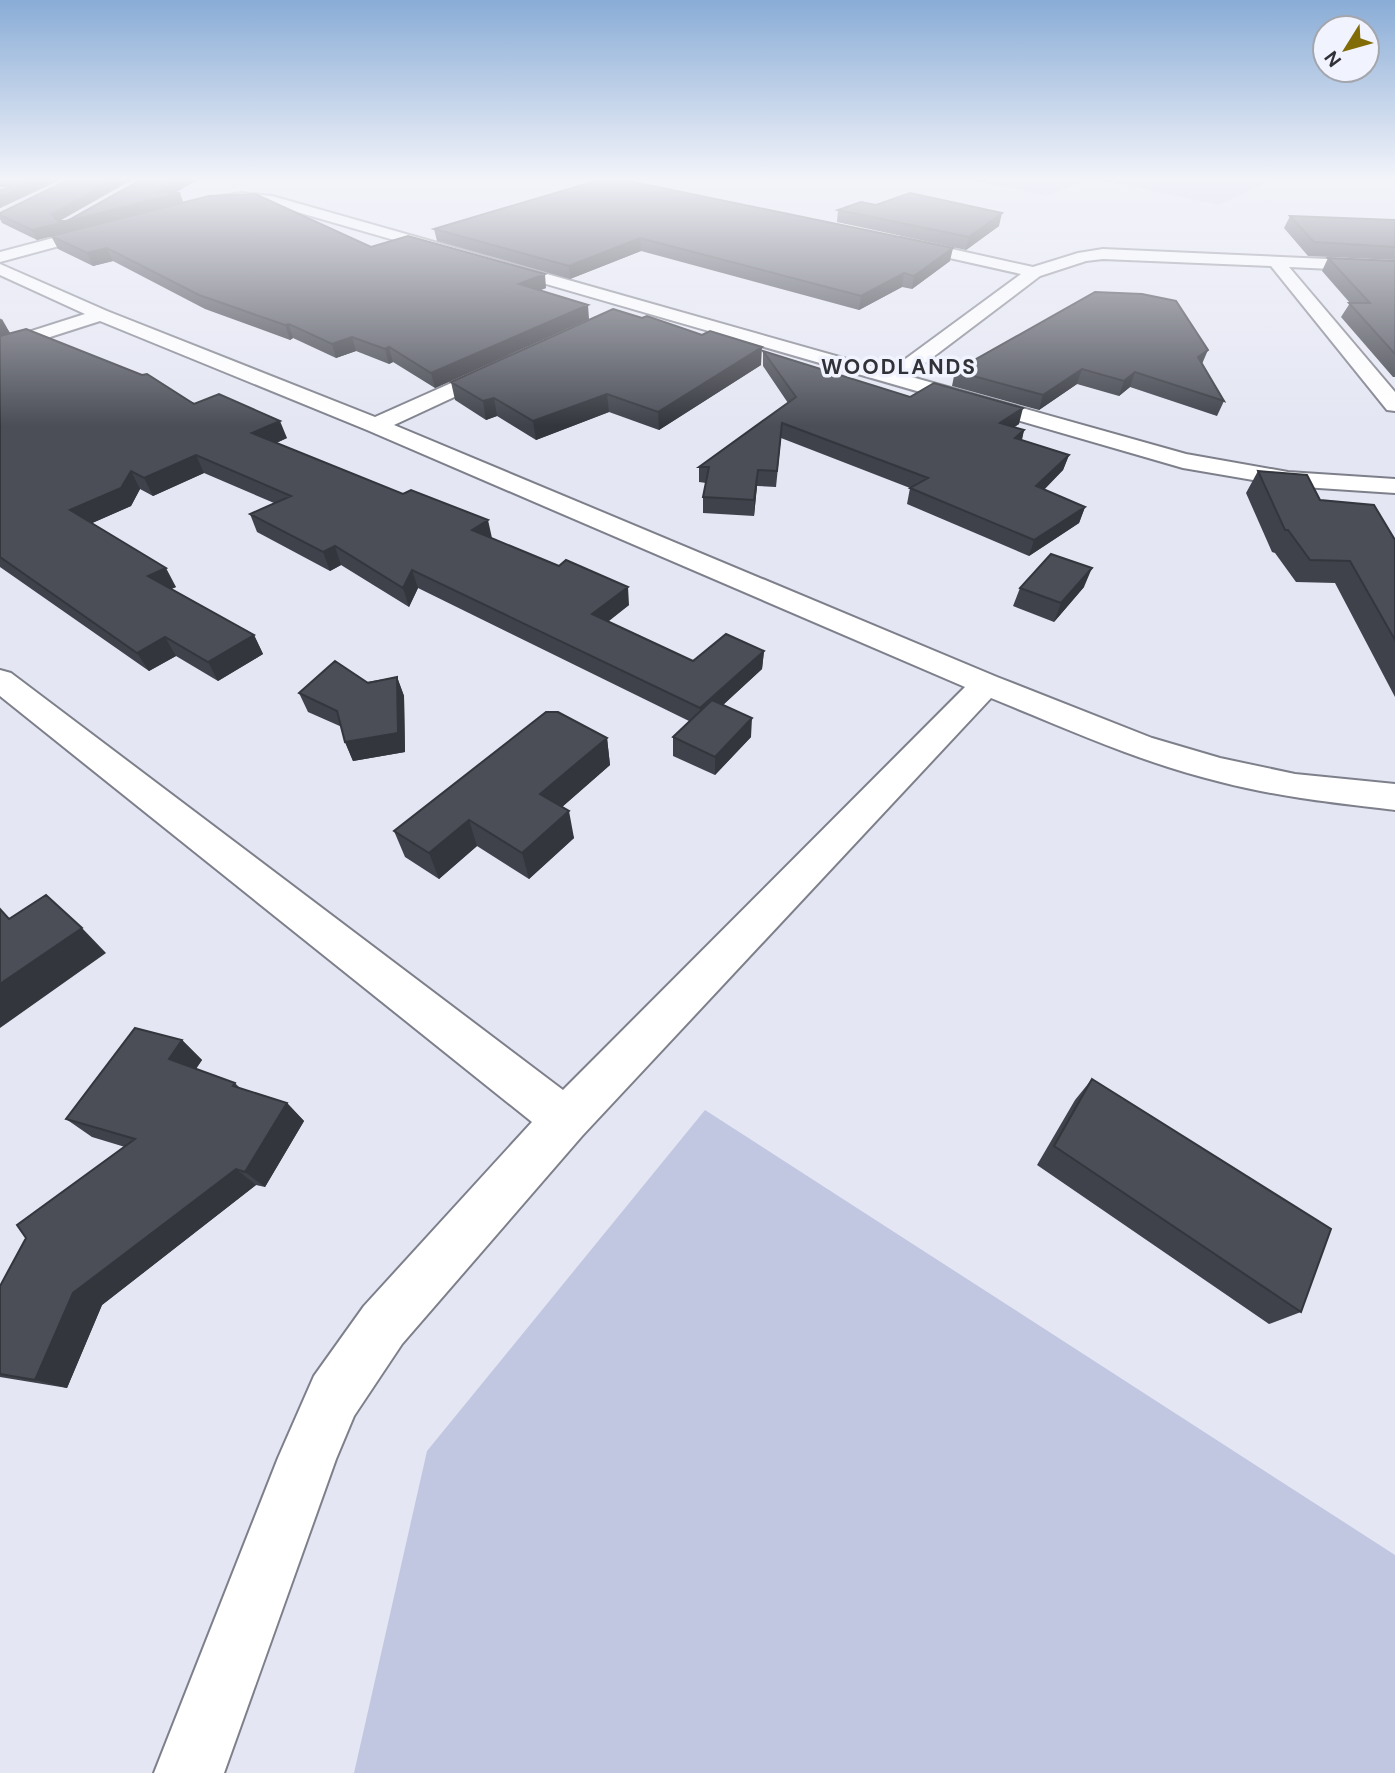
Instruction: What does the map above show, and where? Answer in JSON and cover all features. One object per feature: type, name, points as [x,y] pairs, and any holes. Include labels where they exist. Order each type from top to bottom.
[{"type":"street","points":[[475,260],[1183,461],[1288,479],[1395,486]]},
{"type":"street","points":[[977,260],[1034,272]]},
{"type":"street","points":[[894,377],[1034,272],[1072,260]]},
{"type":"street","points":[[1227,260],[1395,267]]},
{"type":"street","points":[[1276,262],[1395,405]]},
{"type":"street","points":[[0,269],[102,315],[375,425],[986,684],[1140,746],[1220,770],[1295,786],[1395,797]]},
{"type":"street","points":[[612,318],[637,307]]},
{"type":"street","points":[[0,347],[102,315]]},
{"type":"street","points":[[375,425],[525,358]]},
{"type":"street","points":[[0,680],[565,1120]]},
{"type":"street","points":[[189,1773],[307,1458],[334,1396],[383,1325],[565,1120],[986,684]]},
{"type":"shaded area","points":[[705,1110],[1395,1555],[1395,1773],[354,1773],[427,1451]]},
{"type":"building","points":[[130,260],[494,260],[545,274],[519,284],[588,305],[431,373],[389,347],[385,349],[352,337],[332,344],[289,324],[285,325],[199,295]]},
{"type":"building","points":[[546,260],[585,260],[569,266]]},
{"type":"building","points":[[723,260],[937,260],[914,276],[904,273],[861,296]]},
{"type":"building","points":[[1330,260],[1395,261],[1395,354],[1349,303],[1370,303]]},
{"type":"building","points":[[1095,292],[1142,294],[1176,301],[1208,350],[1198,357],[1224,401],[1135,372],[1124,381],[1082,369],[1043,395],[955,371]]},
{"type":"building","points":[[613,309],[642,318],[647,316],[702,335],[710,331],[762,347],[658,412],[607,394],[533,421],[494,398],[483,401],[451,382]]},
{"type":"building","points":[[26,329],[142,375],[147,374],[194,404],[219,394],[280,421],[252,433],[403,494],[411,490],[488,520],[472,530],[559,566],[566,560],[628,587],[592,614],[693,661],[726,634],[764,651],[700,708],[412,570],[403,588],[335,546],[323,552],[250,514],[291,496],[196,455],[144,478],[131,471],[121,488],[70,510],[166,568],[148,576],[254,635],[208,662],[165,637],[137,653],[0,557],[0,336]]},
{"type":"building","points":[[763,351],[910,397],[934,383],[1023,408],[1000,423],[1024,430],[1015,438],[1069,455],[1036,486],[1085,507],[1034,540],[910,488],[928,478],[782,423],[777,471],[758,470],[754,500],[703,497],[709,467],[699,467],[796,397]]},
{"type":"building","points":[[1258,471],[1307,475],[1320,500],[1374,505],[1395,540],[1395,640],[1350,561],[1310,560],[1288,530],[1285,530]]},
{"type":"building","points":[[1051,554],[1092,568],[1061,603],[1020,588]]},
{"type":"building","points":[[335,661],[368,683],[397,677],[398,733],[345,742],[337,711],[299,693]]},
{"type":"building","points":[[712,700],[752,718],[715,757],[673,737]]},
{"type":"building","points":[[546,712],[558,712],[607,738],[540,794],[569,811],[522,853],[469,820],[429,853],[394,831]]},
{"type":"building","points":[[46,895],[82,928],[0,984],[0,909],[9,919]]},
{"type":"building","points":[[135,1028],[182,1040],[169,1059],[235,1083],[233,1086],[287,1103],[245,1172],[236,1169],[73,1293],[35,1380],[0,1374],[0,1286],[26,1238],[17,1225],[135,1139],[66,1119]]},
{"type":"building","points":[[1092,1079],[1331,1229],[1301,1312],[1054,1146]]},
{"type":"district","name":"WOODLANDS","points":[[899,367]]}]
